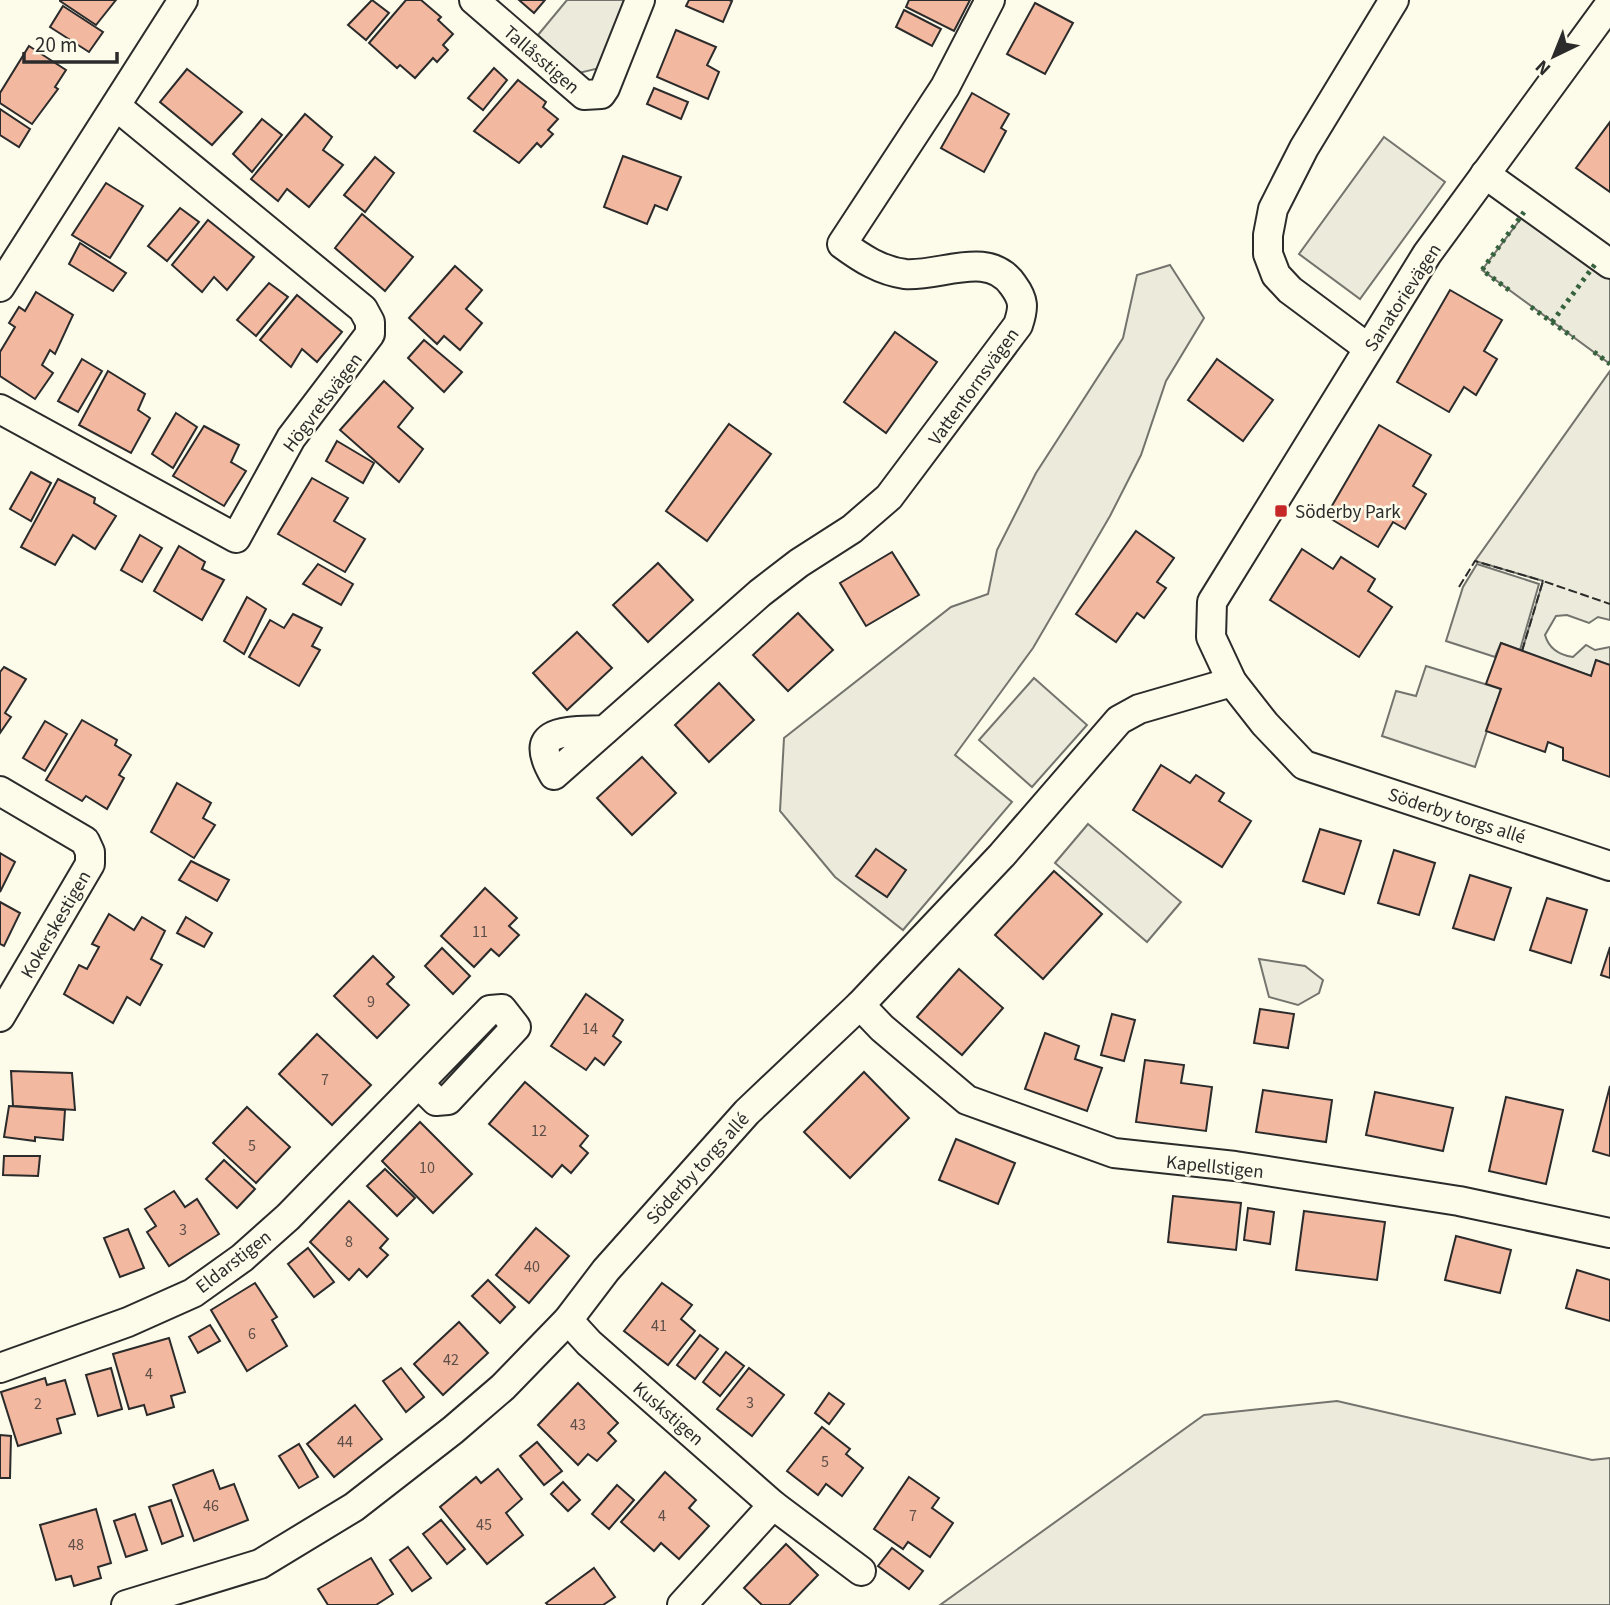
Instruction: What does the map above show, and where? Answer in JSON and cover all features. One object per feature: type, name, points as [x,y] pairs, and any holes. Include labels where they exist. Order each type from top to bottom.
[{"type":"street","points":[[0,287],[183,0]]},
{"type":"street","name":"Tallåsstigen","points":[[474,0],[584,95],[601,94],[605,88],[640,0]]},
{"type":"street","name":"Vattentornsvägen","points":[[605,730],[760,593],[852,529],[889,497],[1018,325],[1024,306],[1022,299],[1007,276],[993,269],[977,266],[907,274],[867,262],[842,244],[945,87],[990,0]]},
{"type":"street","points":[[1368,348],[1290,290],[1276,275],[1268,254],[1268,235],[1273,209],[1304,148],[1394,0]]},
{"type":"street","name":"Sanatorievägen","points":[[1232,682],[1211,637],[1212,602],[1427,254],[1610,4]]},
{"type":"street","name":"Högvretsvägen","points":[[0,409],[236,538],[291,438],[370,334],[370,322],[363,309],[116,106]]},
{"type":"street","points":[[1485,174],[1610,264]]},
{"type":"street","name":"Söderby torgs allé","points":[[126,1605],[167,1599],[260,1564],[354,1507],[453,1430],[503,1387],[568,1320],[606,1270],[747,1112],[860,1005],[1002,855],[1119,720],[1139,709],[1232,682],[1265,724],[1304,765],[1610,866]]},
{"type":"street","name":"Kokerskestigen","points":[[0,791],[79,836],[90,852],[90,864],[0,1017]]},
{"type":"street","name":"Kapellstigen","points":[[860,1005],[882,1028],[967,1100],[1114,1153],[1235,1166],[1459,1201],[1610,1233]]},
{"type":"street","name":"Eldarstigen","points":[[0,1368],[128,1322],[193,1293],[242,1258],[288,1217],[419,1083]]},
{"type":"street","name":"Kuskstigen","points":[[568,1320],[589,1343],[772,1505],[860,1571]]},
{"type":"street","points":[[682,1605],[772,1505]]},
{"type":"shaded area","points":[[567,0],[630,0],[604,67],[579,73],[538,35]]},
{"type":"shaded area","points":[[1384,137],[1445,182],[1360,299],[1299,254]]},
{"type":"shaded area","points":[[1531,205],[1610,263],[1610,364],[1482,270]]},
{"type":"shaded area","points":[[1170,265],[1204,318],[1166,381],[1141,455],[1110,516],[1033,648],[955,755],[1012,802],[903,930],[835,877],[780,811],[784,738],[951,607],[988,594],[997,550],[1036,473],[1123,338],[1137,275]]},
{"type":"shaded area","points":[[1610,371],[1610,620],[1598,617],[1589,623],[1567,615],[1556,616],[1545,635],[1555,650],[1573,657],[1586,645],[1595,650],[1610,647],[1610,665],[1596,660],[1591,676],[1522,651],[1543,581],[1475,561]]},
{"type":"shaded area","points":[[1477,564],[1539,584],[1520,650],[1501,643],[1495,657],[1446,641],[1463,587]]},
{"type":"shaded area","points":[[1426,666],[1501,689],[1475,767],[1382,736],[1396,691],[1416,696]]},
{"type":"shaded area","points":[[1034,678],[1087,725],[1032,787],[979,740]]},
{"type":"shaded area","points":[[1088,824],[1181,902],[1147,942],[1055,863]]},
{"type":"shaded area","points":[[1259,959],[1305,966],[1323,980],[1319,993],[1298,1005],[1269,997]]},
{"type":"shaded area","points":[[1337,1401],[1592,1460],[1610,1458],[1610,1605],[940,1605],[1204,1415]]},
{"type":"building","points":[[60,0],[116,0],[96,25],[60,1]]},
{"type":"building","points":[[372,0],[389,13],[366,40],[348,25]]},
{"type":"building","points":[[406,0],[421,0],[441,17],[438,20],[453,34],[443,45],[448,50],[437,62],[433,58],[415,78],[400,65],[397,68],[369,43]]},
{"type":"building","points":[[519,0],[545,0],[534,13]]},
{"type":"building","points":[[689,0],[732,1],[723,22],[686,6]]},
{"type":"building","points":[[909,0],[970,0],[954,31],[906,7]]},
{"type":"building","points":[[1035,3],[1073,23],[1045,74],[1007,54]]},
{"type":"building","points":[[63,6],[103,32],[89,52],[50,27]]},
{"type":"building","points":[[904,10],[941,29],[932,46],[896,27]]},
{"type":"building","points":[[676,30],[716,47],[707,65],[719,72],[708,99],[657,77]]},
{"type":"building","points":[[29,46],[66,70],[55,87],[58,89],[32,124],[0,103],[0,93]]},
{"type":"building","points":[[494,68],[507,80],[483,110],[468,98]]},
{"type":"building","points":[[187,69],[242,112],[212,145],[160,102]]},
{"type":"building","points":[[518,80],[546,102],[543,107],[558,119],[548,130],[553,134],[541,147],[537,143],[519,163],[474,131]]},
{"type":"building","points":[[654,88],[688,102],[681,119],[647,104]]},
{"type":"building","points":[[972,93],[1009,114],[1001,128],[1006,131],[984,172],[941,148]]},
{"type":"building","points":[[0,109],[30,129],[19,147],[0,135]]},
{"type":"building","points":[[305,114],[332,137],[323,150],[343,165],[309,207],[287,189],[278,201],[251,179]]},
{"type":"building","points":[[262,119],[282,135],[252,172],[233,154]]},
{"type":"building","points":[[1610,122],[1610,192],[1576,168]]},
{"type":"building","points":[[623,156],[681,177],[667,210],[655,205],[647,224],[604,207]]},
{"type":"building","points":[[375,157],[394,173],[365,212],[344,195]]},
{"type":"building","points":[[106,183],[143,206],[110,258],[72,235]]},
{"type":"building","points":[[180,208],[199,222],[167,261],[148,246]]},
{"type":"building","points":[[362,214],[413,257],[385,291],[335,248]]},
{"type":"building","points":[[208,220],[254,257],[227,290],[214,277],[202,292],[172,265]]},
{"type":"building","points":[[80,243],[126,273],[113,291],[69,264]]},
{"type":"building","points":[[455,266],[482,290],[466,309],[482,323],[460,350],[444,336],[437,344],[409,318]]},
{"type":"building","points":[[269,283],[288,297],[256,336],[237,320]]},
{"type":"building","points":[[1450,290],[1502,320],[1484,351],[1497,359],[1476,395],[1464,387],[1449,412],[1397,382]]},
{"type":"building","points":[[36,292],[73,315],[55,354],[50,350],[42,365],[53,373],[35,399],[0,376],[0,352],[15,327],[9,323],[19,307],[25,311]]},
{"type":"building","points":[[297,295],[342,332],[317,362],[302,349],[291,367],[260,340]]},
{"type":"building","points":[[895,332],[937,362],[886,433],[844,402]]},
{"type":"building","points":[[424,340],[462,372],[444,392],[408,358]]},
{"type":"building","points":[[82,359],[102,371],[78,412],[58,401]]},
{"type":"building","points":[[1217,359],[1273,400],[1243,441],[1188,400]]},
{"type":"building","points":[[108,371],[145,394],[138,410],[150,418],[131,453],[79,425]]},
{"type":"building","points":[[384,381],[413,408],[398,427],[423,449],[399,482],[340,430]]},
{"type":"building","points":[[176,413],[197,427],[173,468],[152,454]]},
{"type":"building","points":[[729,424],[771,454],[707,541],[666,511]]},
{"type":"building","points":[[1379,425],[1431,455],[1413,486],[1426,494],[1405,529],[1393,522],[1378,547],[1326,516]]},
{"type":"building","points":[[204,426],[239,445],[231,462],[246,471],[224,506],[173,476]]},
{"type":"building","points":[[337,441],[374,463],[363,483],[326,461]]},
{"type":"building","points":[[31,472],[51,483],[31,521],[10,509]]},
{"type":"building","points":[[312,478],[348,498],[334,521],[365,539],[345,572],[278,534]]},
{"type":"building","points":[[58,479],[95,498],[94,503],[116,516],[95,549],[73,535],[55,565],[21,547]]},
{"type":"building","points":[[1136,531],[1174,558],[1157,582],[1166,588],[1144,618],[1137,613],[1116,642],[1076,614]]},
{"type":"building","points":[[140,535],[162,548],[142,582],[121,570]]},
{"type":"building","points":[[179,546],[205,562],[202,569],[224,580],[202,620],[154,591]]},
{"type":"building","points":[[1302,549],[1333,569],[1341,557],[1375,579],[1368,591],[1392,607],[1359,657],[1270,600]]},
{"type":"building","points":[[892,552],[919,595],[866,626],[840,583]]},
{"type":"building","points":[[658,563],[693,600],[648,642],[613,605]]},
{"type":"building","points":[[318,564],[353,584],[341,605],[303,584]]},
{"type":"building","points":[[247,597],[266,609],[244,654],[224,641]]},
{"type":"building","points":[[798,613],[833,650],[788,691],[753,655]]},
{"type":"building","points":[[293,614],[322,628],[312,646],[320,650],[299,686],[249,657],[270,620],[284,628]]},
{"type":"building","points":[[577,632],[612,668],[567,710],[533,673]]},
{"type":"building","points":[[1501,643],[1591,676],[1596,660],[1610,665],[1610,777],[1563,760],[1563,748],[1548,742],[1545,752],[1486,731],[1501,689],[1486,684]]},
{"type":"building","points":[[4,667],[26,679],[5,713],[11,717],[0,733],[0,672]]},
{"type":"building","points":[[719,683],[754,720],[709,762],[675,725]]},
{"type":"building","points":[[82,720],[117,740],[115,745],[131,755],[119,775],[124,778],[107,809],[86,796],[82,801],[46,780]]},
{"type":"building","points":[[45,721],[67,734],[45,771],[23,758]]},
{"type":"building","points":[[642,757],[676,793],[632,835],[597,798]]},
{"type":"building","points":[[1161,765],[1190,783],[1196,775],[1224,793],[1219,801],[1251,821],[1222,867],[1133,810]]},
{"type":"building","points":[[177,783],[211,803],[203,818],[215,825],[194,858],[151,832]]},
{"type":"building","points":[[1320,829],[1361,841],[1344,894],[1303,881]]},
{"type":"building","points":[[876,849],[906,870],[887,897],[856,876]]},
{"type":"building","points":[[1394,850],[1435,863],[1419,915],[1378,903]]},
{"type":"building","points":[[0,853],[15,862],[0,892]]},
{"type":"building","points":[[191,861],[229,880],[217,901],[179,880]]},
{"type":"building","points":[[1054,871],[1102,914],[1043,979],[995,935]]},
{"type":"building","points":[[1470,875],[1511,888],[1494,940],[1453,928]]},
{"type":"building","points":[[485,888],[517,918],[509,926],[519,935],[499,956],[491,949],[474,967],[441,936]]},
{"type":"building","points":[[1547,898],[1587,910],[1571,963],[1530,950]]},
{"type":"building","points":[[0,902],[20,913],[4,946],[0,944]]},
{"type":"building","points":[[109,914],[134,930],[142,917],[165,931],[151,959],[162,965],[140,1005],[127,997],[113,1023],[64,994],[79,965],[87,969],[99,947],[92,944]]},
{"type":"building","points":[[186,917],[212,933],[204,947],[177,933]]},
{"type":"building","points":[[1610,947],[1610,978],[1601,975]]},
{"type":"building","points":[[442,948],[470,976],[453,994],[425,966]]},
{"type":"building","points":[[373,956],[394,977],[387,984],[409,1005],[377,1038],[334,996]]},
{"type":"building","points":[[959,969],[1003,1008],[962,1055],[917,1017]]},
{"type":"building","points":[[586,994],[623,1020],[613,1036],[621,1042],[604,1065],[595,1058],[586,1070],[551,1046]]},
{"type":"building","points":[[1260,1009],[1294,1014],[1288,1048],[1254,1043]]},
{"type":"building","points":[[1112,1014],[1135,1020],[1124,1061],[1101,1055]]},
{"type":"building","points":[[1045,1033],[1079,1046],[1075,1059],[1102,1068],[1087,1111],[1025,1089]]},
{"type":"building","points":[[317,1034],[371,1085],[332,1125],[279,1074]]},
{"type":"building","points":[[1145,1060],[1184,1065],[1181,1083],[1212,1087],[1206,1131],[1136,1122]]},
{"type":"building","points":[[11,1071],[72,1073],[75,1110],[13,1106]]},
{"type":"building","points":[[864,1072],[909,1118],[850,1178],[804,1132]]},
{"type":"building","points":[[525,1082],[588,1136],[580,1146],[588,1153],[571,1173],[562,1165],[552,1177],[489,1124]]},
{"type":"building","points":[[1610,1086],[1610,1156],[1593,1151]]},
{"type":"building","points":[[1263,1090],[1332,1100],[1326,1142],[1256,1132]]},
{"type":"building","points":[[1375,1092],[1453,1108],[1443,1151],[1366,1135]]},
{"type":"building","points":[[1506,1097],[1563,1110],[1546,1184],[1489,1171]]},
{"type":"building","points":[[9,1106],[65,1110],[63,1140],[35,1137],[35,1141],[4,1137]]},
{"type":"building","points":[[247,1107],[290,1147],[256,1183],[213,1143]]},
{"type":"building","points":[[420,1122],[472,1174],[433,1213],[382,1161]]},
{"type":"building","points":[[956,1139],[1015,1163],[998,1204],[939,1180]]},
{"type":"building","points":[[4,1156],[40,1156],[38,1176],[3,1175]]},
{"type":"building","points":[[224,1160],[255,1189],[237,1208],[206,1179]]},
{"type":"building","points":[[385,1169],[415,1198],[397,1216],[367,1186]]},
{"type":"building","points":[[174,1191],[185,1207],[197,1199],[219,1234],[169,1266],[147,1232],[156,1226],[145,1209]]},
{"type":"building","points":[[1173,1196],[1241,1203],[1236,1250],[1168,1242]]},
{"type":"building","points":[[349,1201],[388,1239],[380,1248],[388,1255],[367,1277],[359,1269],[349,1280],[310,1242]]},
{"type":"building","points":[[1248,1208],[1274,1212],[1270,1244],[1244,1240]]},
{"type":"building","points":[[1304,1211],[1385,1222],[1377,1280],[1296,1270]]},
{"type":"building","points":[[536,1228],[569,1256],[529,1303],[496,1275]]},
{"type":"building","points":[[128,1229],[144,1268],[120,1277],[104,1238]]},
{"type":"building","points":[[1456,1236],[1511,1250],[1500,1293],[1445,1280]]},
{"type":"building","points":[[308,1248],[334,1282],[314,1297],[288,1264]]},
{"type":"building","points":[[1577,1270],[1610,1280],[1610,1321],[1566,1308]]},
{"type":"building","points":[[488,1280],[515,1307],[500,1323],[472,1296]]},
{"type":"building","points":[[255,1283],[277,1317],[272,1320],[287,1346],[247,1371],[211,1310]]},
{"type":"building","points":[[662,1283],[692,1305],[681,1319],[695,1331],[668,1365],[624,1331]]},
{"type":"building","points":[[459,1322],[488,1353],[443,1395],[414,1364]]},
{"type":"building","points":[[210,1325],[220,1341],[198,1353],[189,1337]]},
{"type":"building","points":[[700,1335],[718,1349],[695,1379],[677,1365]]},
{"type":"building","points":[[169,1338],[185,1392],[171,1396],[174,1407],[147,1415],[144,1405],[129,1409],[113,1354]]},
{"type":"building","points":[[726,1352],[744,1366],[720,1396],[703,1382]]},
{"type":"building","points":[[111,1368],[122,1409],[98,1416],[86,1375]]},
{"type":"building","points":[[401,1368],[424,1397],[406,1412],[383,1381]]},
{"type":"building","points":[[749,1368],[784,1395],[752,1436],[717,1409]]},
{"type":"building","points":[[45,1378],[47,1385],[65,1380],[75,1414],[57,1419],[61,1433],[18,1446],[1,1392]]},
{"type":"building","points":[[578,1383],[618,1423],[608,1433],[616,1441],[597,1461],[588,1454],[578,1465],[538,1425]]},
{"type":"building","points":[[829,1393],[844,1404],[829,1424],[815,1413]]},
{"type":"building","points":[[355,1405],[382,1439],[334,1477],[307,1444]]},
{"type":"building","points":[[822,1427],[850,1449],[846,1454],[863,1468],[842,1496],[826,1484],[818,1495],[787,1471]]},
{"type":"building","points":[[0,1435],[11,1436],[10,1478],[0,1478]]},
{"type":"building","points":[[537,1442],[562,1471],[544,1485],[520,1456]]},
{"type":"building","points":[[299,1444],[318,1477],[299,1488],[279,1456]]},
{"type":"building","points":[[498,1469],[522,1499],[506,1513],[523,1535],[487,1564],[440,1507],[476,1477],[481,1483]]},
{"type":"building","points":[[213,1470],[220,1489],[234,1484],[248,1520],[194,1541],[173,1485]]},
{"type":"building","points":[[665,1472],[696,1500],[689,1508],[709,1526],[679,1559],[661,1543],[654,1551],[621,1522]]},
{"type":"building","points":[[909,1477],[939,1498],[932,1508],[953,1523],[930,1557],[908,1542],[903,1549],[874,1529]]},
{"type":"building","points":[[563,1482],[580,1500],[568,1511],[551,1494]]},
{"type":"building","points":[[617,1485],[634,1500],[609,1529],[592,1514]]},
{"type":"building","points":[[171,1500],[183,1536],[162,1544],[149,1507]]},
{"type":"building","points":[[96,1509],[111,1563],[98,1567],[101,1578],[74,1586],[71,1576],[56,1580],[40,1525]]},
{"type":"building","points":[[135,1514],[147,1550],[126,1557],[114,1521]]},
{"type":"building","points":[[441,1520],[465,1549],[447,1564],[423,1534]]},
{"type":"building","points":[[786,1544],[818,1575],[789,1605],[762,1605],[744,1588]]},
{"type":"building","points":[[408,1547],[431,1578],[412,1591],[390,1560]]},
{"type":"building","points":[[892,1548],[923,1571],[909,1589],[878,1566]]},
{"type":"building","points":[[371,1558],[393,1594],[376,1605],[328,1605],[318,1589]]},
{"type":"building","points":[[594,1568],[615,1597],[603,1605],[546,1603]]},
{"type":"hedge","points":[[1509,290],[1482,270],[1524,212]]},
{"type":"hedge","points":[[1552,322],[1596,263]]},
{"type":"hedge","points":[[1531,307],[1574,338]]},
{"type":"hedge","points":[[1594,352],[1610,364]]},
{"type":"fence","points":[[1459,587],[1475,561],[1543,581]]},
{"type":"fence","points":[[1522,651],[1543,581],[1610,604]]},
{"type":"place","name":"Söderby Park","points":[[1281,511]]}]
